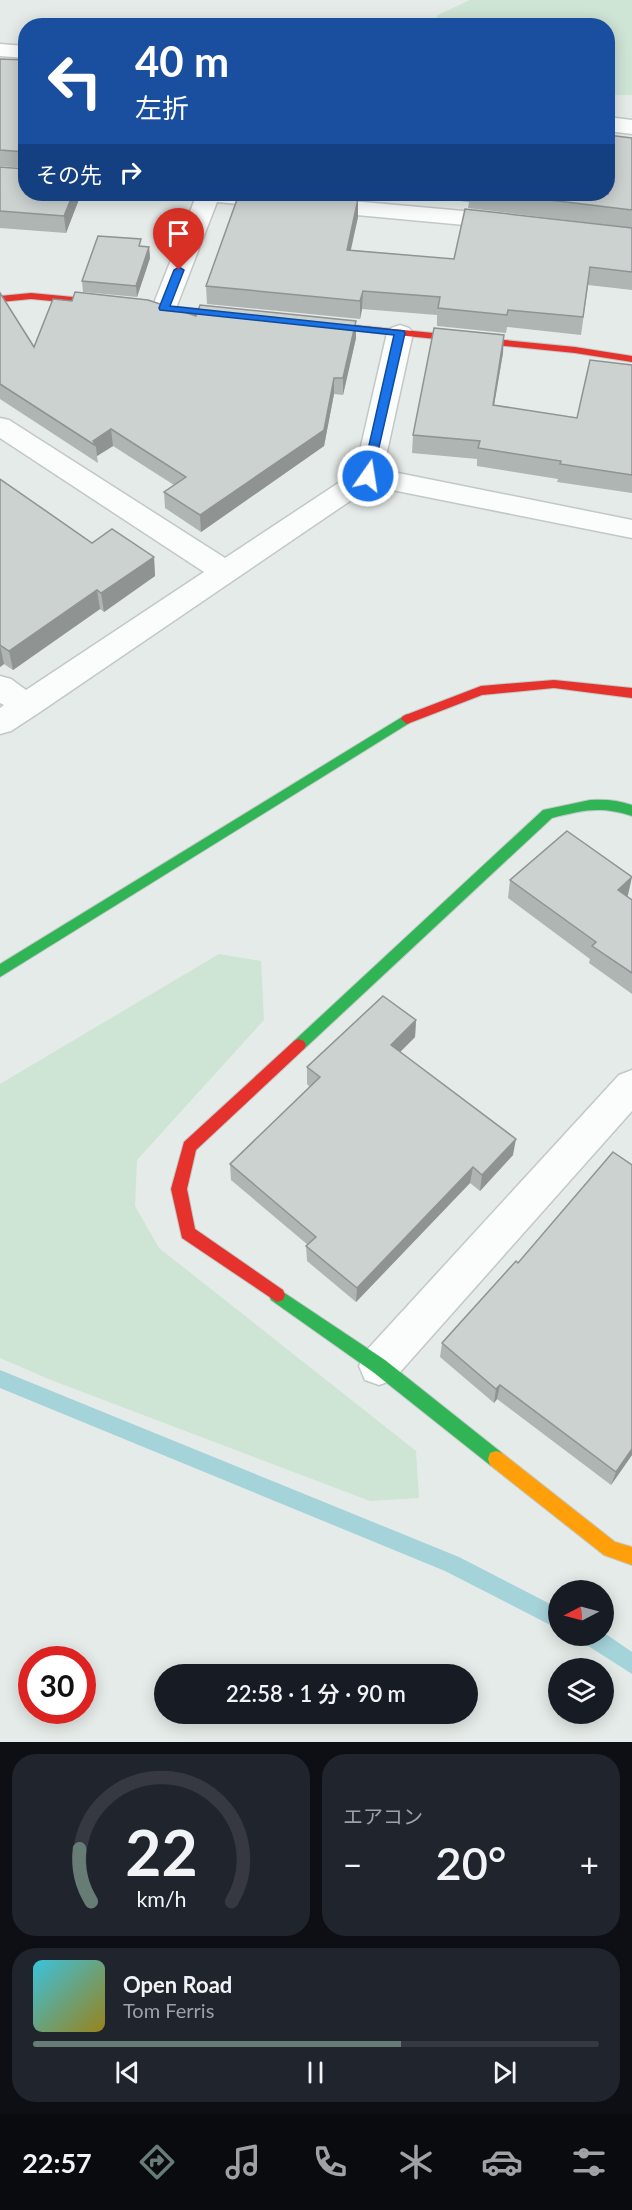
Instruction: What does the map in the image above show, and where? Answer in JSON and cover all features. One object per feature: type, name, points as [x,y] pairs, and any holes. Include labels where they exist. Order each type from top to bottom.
[{"type":"street","points":[[0,50],[18,51]]},
{"type":"street","points":[[615,125],[632,127]]},
{"type":"street","points":[[164,308],[206,201]]},
{"type":"street","points":[[285,201],[535,224]]},
{"type":"street","points":[[0,299],[31,296],[258,318]]},
{"type":"street","points":[[294,322],[575,350],[632,359]]},
{"type":"street","points":[[0,723],[368,476],[400,333]]},
{"type":"street","points":[[0,426],[225,572]]},
{"type":"street","points":[[368,476],[632,529]]},
{"type":"street","points":[[0,971],[412,716],[481,691],[554,684],[632,693]]},
{"type":"street","points":[[0,687],[26,706]]},
{"type":"street","points":[[632,811],[626,806],[585,804],[548,814],[189,1147],[179,1189],[188,1233],[379,1366],[610,1549],[632,1556]]},
{"type":"street","points":[[379,1366],[632,1086]]},
{"type":"green space","points":[[470,0],[632,0],[632,95],[615,95],[615,18],[436,18],[438,15]]},
{"type":"green space","points":[[219,954],[261,961],[264,1020],[137,1160],[135,1206],[159,1248],[416,1451],[419,1498],[370,1501],[51,1380],[0,1358],[0,1084]]},
{"type":"building","points":[[0,59],[18,60],[18,151],[0,150]]},
{"type":"building","points":[[615,136],[632,138],[632,210],[557,201],[615,201]]},
{"type":"building","points":[[0,167],[18,168],[18,201],[70,201],[64,216],[0,211]]},
{"type":"building","points":[[236,201],[358,201],[347,250],[454,259],[465,209],[632,228],[632,272],[590,267],[583,317],[508,310],[507,315],[438,308],[440,297],[363,291],[360,301],[206,286]]},
{"type":"building","points":[[98,236],[141,239],[139,246],[149,247],[136,286],[82,281]]},
{"type":"building","points":[[75,292],[148,300],[196,316],[200,305],[356,321],[343,378],[334,378],[324,430],[200,515],[164,492],[186,477],[111,429],[93,441],[96,446],[0,384],[0,293],[34,347],[53,299],[72,301]]},
{"type":"building","points":[[434,328],[504,335],[493,405],[577,418],[590,360],[632,365],[632,475],[478,448],[480,441],[413,435]]},
{"type":"building","points":[[0,479],[92,543],[112,529],[154,557],[101,593],[97,590],[9,651],[0,645]]},
{"type":"building","points":[[567,831],[632,877],[618,890],[632,900],[632,973],[592,946],[596,942],[510,880]]},
{"type":"building","points":[[383,996],[416,1020],[391,1045],[516,1139],[482,1175],[473,1167],[357,1288],[306,1246],[316,1237],[230,1164],[320,1077],[307,1067]]},
{"type":"building","points":[[613,1152],[632,1165],[632,1449],[616,1472],[500,1385],[496,1389],[442,1343],[516,1261],[518,1263]]},
{"type":"waterway","points":[[0,1379],[452,1564],[548,1614]]},
{"type":"waterway","points":[[607,1646],[632,1664]]},
{"type":"traffic: fast","points":[[0,971],[407,719]]},
{"type":"traffic: fast","points":[[299,1045],[548,814],[580,806],[601,804],[632,811]]},
{"type":"traffic: fast","points":[[277,1295],[379,1366],[496,1459]]},
{"type":"traffic: slow","points":[[496,1459],[610,1549],[632,1556]]},
{"type":"traffic: jam","points":[[0,299],[31,296],[243,316]]},
{"type":"traffic: jam","points":[[312,324],[575,350],[632,359]]},
{"type":"traffic: jam","points":[[407,719],[481,691],[554,684],[632,693]]},
{"type":"traffic: jam","points":[[277,1295],[188,1233],[179,1189],[189,1147],[299,1045]]},
{"type":"route","points":[[179,270],[164,308],[400,333],[368,476]]}]
